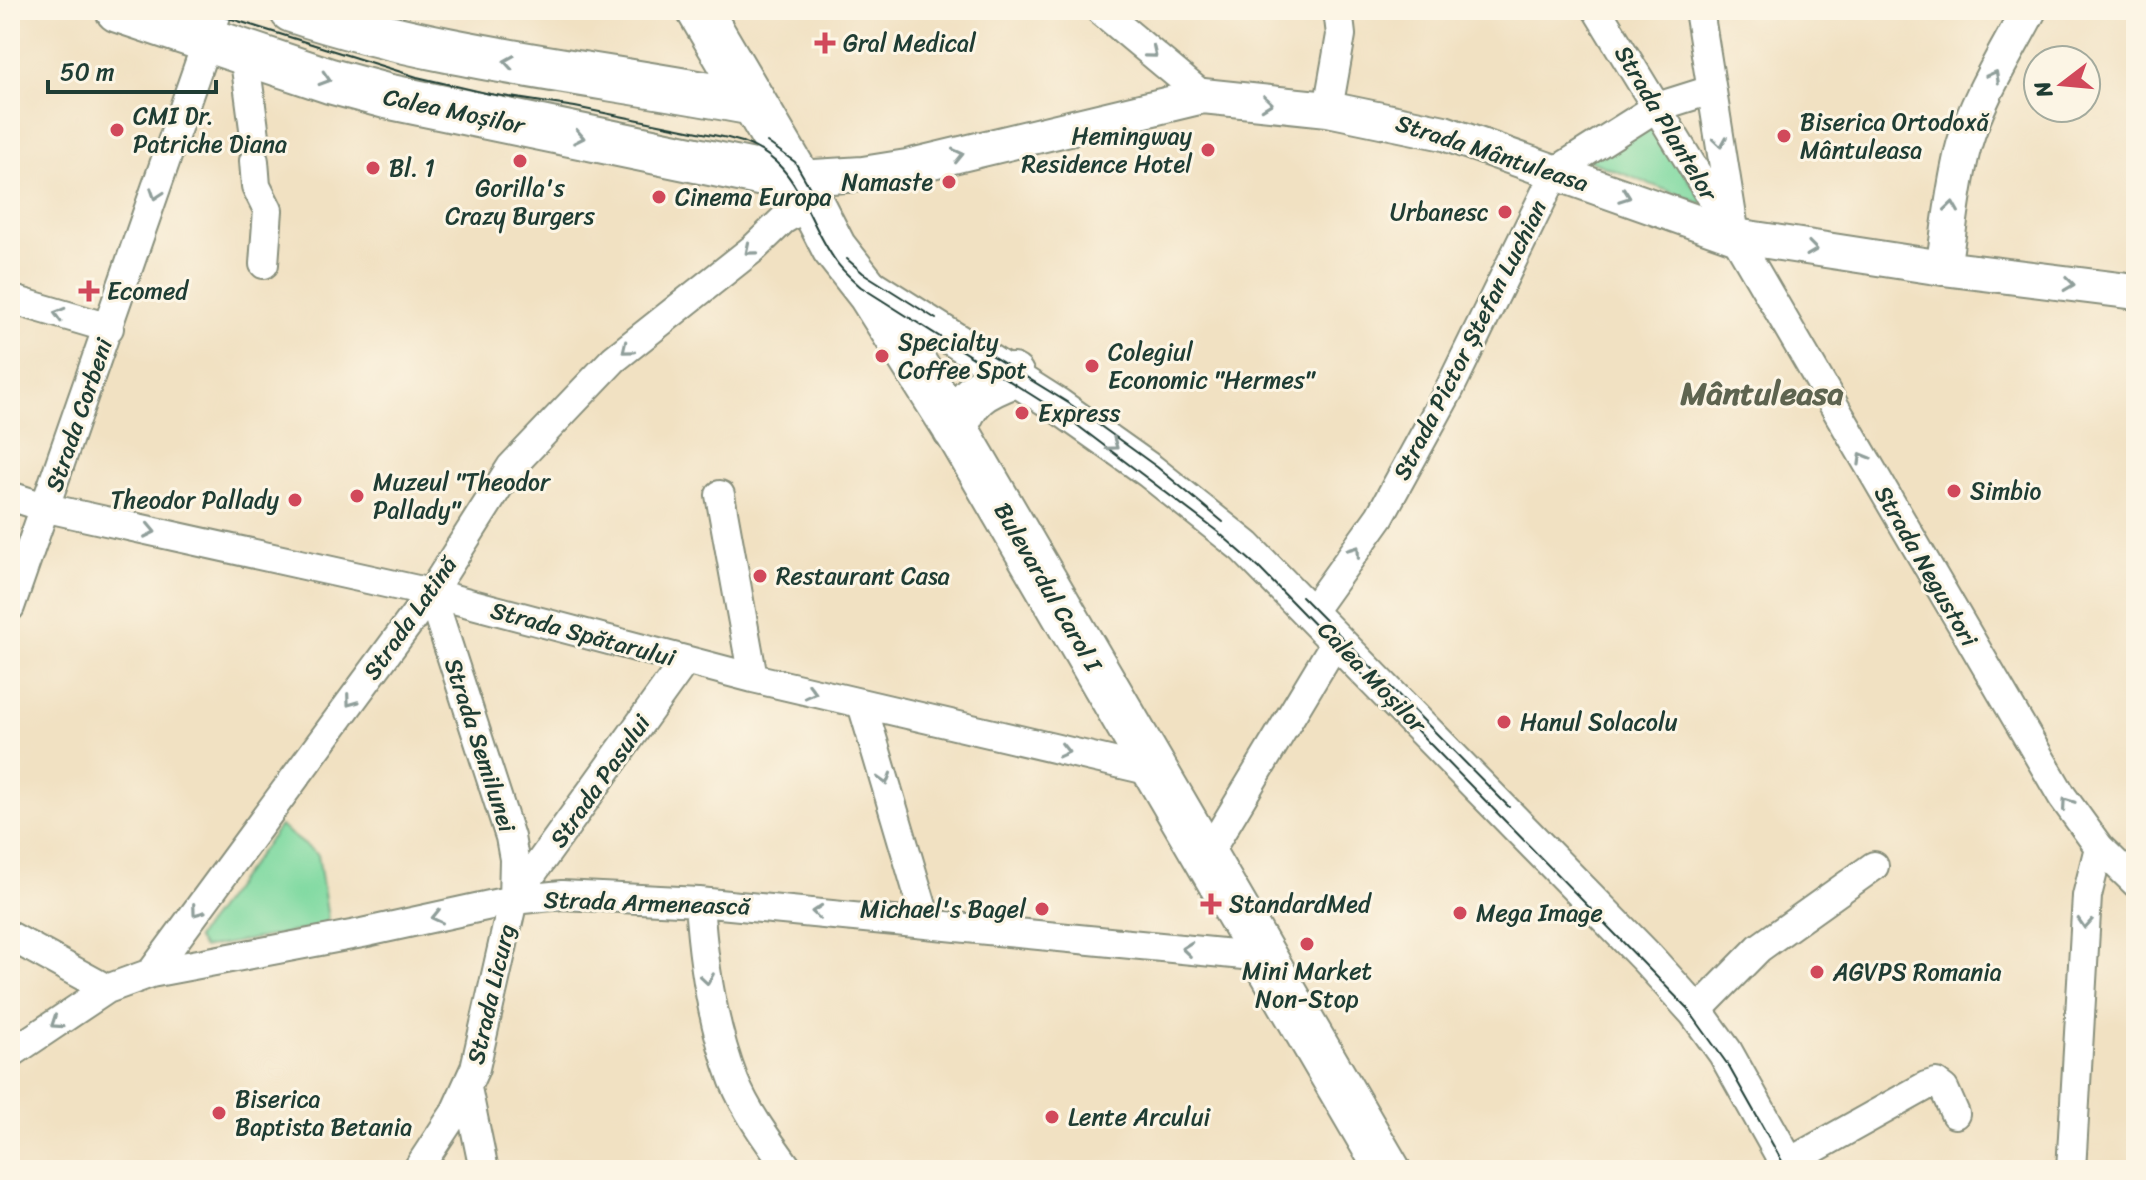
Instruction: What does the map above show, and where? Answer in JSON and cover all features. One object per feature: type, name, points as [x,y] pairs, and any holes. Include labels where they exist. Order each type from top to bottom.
[{"type":"main road","name":"Calea Moșilor","points":[[118,10],[223,35],[330,81],[386,96],[773,176],[805,190]]},
{"type":"main road","points":[[292,10],[346,28],[479,57],[753,103]]},
{"type":"main road","points":[[641,83],[682,68],[698,50],[704,19]]},
{"type":"main road","name":"Bulevardul Carol I","points":[[704,19],[805,190],[834,248],[860,279],[955,429],[1388,1170]]},
{"type":"main road","points":[[955,429],[976,393],[1012,376]]},
{"type":"street","points":[[1100,10],[1203,96]]},
{"type":"street","points":[[1328,109],[1341,35],[1338,10]]},
{"type":"street","name":"Strada Plantelor","points":[[1597,10],[1735,236]]},
{"type":"street","points":[[1699,10],[1735,236]]},
{"type":"street","points":[[1943,268],[1964,146],[1983,96],[2029,10]]},
{"type":"street","points":[[223,35],[254,149],[256,186],[268,210],[264,264]]},
{"type":"street","name":"Strada Corbeni","points":[[10,607],[109,328],[223,35]]},
{"type":"street","name":"Strada Pictor Ștefan Luchian","points":[[1310,614],[1380,516],[1449,390],[1556,171],[1657,107],[1711,90]]},
{"type":"street","name":"Strada Mântuleasa","points":[[805,190],[1203,96],[1328,109],[1444,133],[1735,236],[1943,268],[2136,292]]},
{"type":"street","name":"Strada Latină","points":[[151,973],[431,593],[511,467],[614,359],[754,248],[783,220],[805,190]]},
{"type":"street","name":"Strada Negustori","points":[[1735,236],[2046,769],[2099,847],[2136,883]]},
{"type":"street","name":"Calea Moșilor","points":[[860,279],[1082,423],[1245,547],[1647,958],[1696,1012],[1738,1074],[1789,1167]]},
{"type":"street","points":[[10,299],[109,328]]},
{"type":"street","points":[[720,495],[753,678]]},
{"type":"street","name":"Strada Spătarului","points":[[10,496],[47,508],[431,593],[753,678],[1156,772]]},
{"type":"street","name":"Strada Semilunei","points":[[431,593],[510,837],[514,859],[513,900]]},
{"type":"street","points":[[1206,857],[1336,641]]},
{"type":"street","name":"Strada Pasului","points":[[513,900],[685,661]]},
{"type":"street","points":[[862,704],[927,923]]},
{"type":"street","points":[[2071,1170],[2086,909],[2099,847]]},
{"type":"street","points":[[1696,1012],[1732,972],[1759,948],[1874,866]]},
{"type":"street","name":"Strada Armenească","points":[[10,1054],[107,989],[151,973],[362,933],[513,900],[562,895],[699,902],[1264,957]]},
{"type":"street","name":"Strada Licurg","points":[[417,1170],[448,1124],[467,1088],[483,1035],[513,900]]},
{"type":"street","points":[[699,902],[707,982],[731,1072],[762,1132],[789,1170]]},
{"type":"street","points":[[10,936],[107,989]]},
{"type":"street","points":[[1789,1167],[1926,1086],[1936,1083],[1944,1089],[1955,1114]]},
{"type":"street","name":"Strada Licurg","points":[[467,1088],[484,1170]]},
{"type":"green space","points":[[1652,122],[1705,205],[1587,160]]},
{"type":"green space","points":[[280,826],[318,855],[328,919],[321,927],[203,948],[196,938]]},
{"type":"tram line","points":[[203,10],[417,77],[490,94],[575,107],[728,138],[752,146],[770,157],[795,186],[838,264],[861,287],[1065,416],[1218,532],[1259,568],[1687,1008],[1728,1065],[1787,1170]]},
{"type":"tram line","points":[[767,142],[795,162],[810,188]]},
{"type":"tram line","points":[[847,259],[863,273],[936,319]]},
{"type":"tram line","points":[[979,348],[1070,404],[1157,467],[1223,522]]},
{"type":"tram line","points":[[1301,596],[1509,807]]},
{"type":"place","name":"Gral Medical","points":[[825,43]]},
{"type":"place","name":"CMI Dr. Patriche Diana","points":[[117,130]]},
{"type":"place","name":"Biserica Ortodoxă Mântuleasa","points":[[1784,136]]},
{"type":"place","name":"Hemingway Residence Hotel","points":[[1208,150]]},
{"type":"place","name":"Gorilla's Crazy Burgers","points":[[520,161]]},
{"type":"place","name":"Bl. 1","points":[[373,168]]},
{"type":"place","name":"Namaste","points":[[949,182]]},
{"type":"place","name":"Cinema Europa","points":[[659,197]]},
{"type":"place","name":"Urbanesc","points":[[1505,212]]},
{"type":"place","name":"Ecomed","points":[[89,291]]},
{"type":"place","name":"Specialty Coffee Spot","points":[[882,356]]},
{"type":"place","name":"Colegiul Economic \"Hermes\"","points":[[1092,366]]},
{"type":"place","name":"Express","points":[[1022,413]]},
{"type":"place","name":"Simbio","points":[[1954,491]]},
{"type":"place","name":"Muzeul \"Theodor Pallady\"","points":[[357,496]]},
{"type":"place","name":"Theodor Pallady","points":[[295,500]]},
{"type":"place","name":"Restaurant Casa","points":[[760,576]]},
{"type":"place","name":"Hanul Solacolu","points":[[1504,722]]},
{"type":"place","name":"StandardMed","points":[[1211,904]]},
{"type":"place","name":"Michael's Bagel","points":[[1042,909]]},
{"type":"place","name":"Mega Image","points":[[1460,913]]},
{"type":"place","name":"Mini Market Non-Stop","points":[[1307,944]]},
{"type":"place","name":"AGVPS Romania","points":[[1817,972]]},
{"type":"place","name":"Biserica Baptista Betania","points":[[219,1113]]},
{"type":"place","name":"Lente Arcului","points":[[1052,1117]]},
{"type":"district","name":"Mântuleasa","points":[[1762,393]]}]
